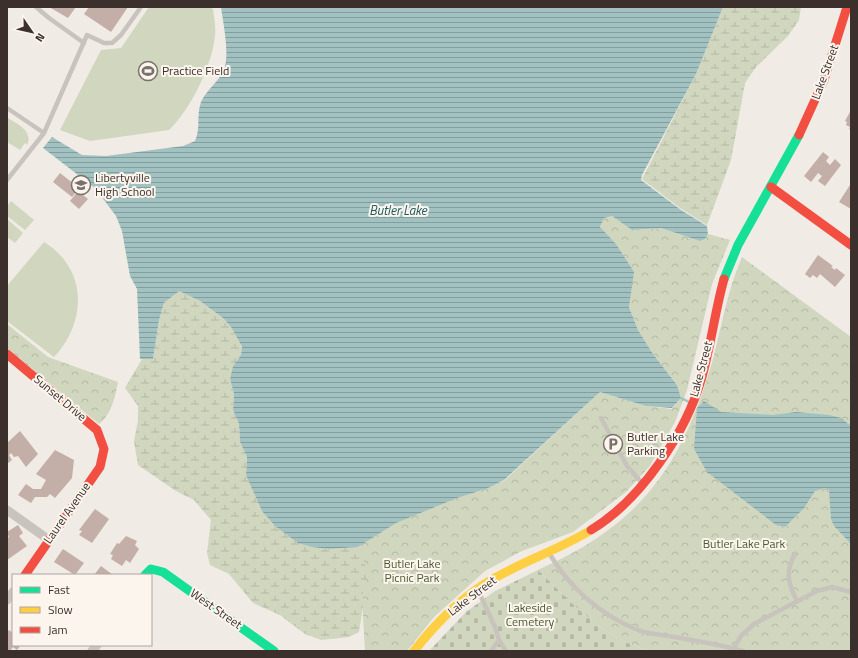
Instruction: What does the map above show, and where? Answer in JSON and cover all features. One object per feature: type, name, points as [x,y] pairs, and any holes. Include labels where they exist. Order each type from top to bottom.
[{"type":"street","name":"Lake Street","points":[[414,651],[443,618],[478,589],[504,572],[549,553],[604,521],[625,504],[659,462],[684,419],[696,394],[732,258],[806,122],[824,82],[847,7]]},
{"type":"street","points":[[772,186],[851,245]]},
{"type":"street","name":"Sunset Drive","points":[[7,354],[97,430],[104,449]]},
{"type":"street","name":"Laurel Avenue","points":[[26,574],[100,467],[104,459],[104,449]]},
{"type":"street","points":[[7,510],[49,540]]},
{"type":"street","name":"West Street","points":[[146,574],[150,570],[156,569],[274,651]]},
{"type":"lane","points":[[36,7],[84,43]]},
{"type":"lane","points":[[7,180],[44,133],[87,36],[112,43],[121,35],[141,7]]},
{"type":"lane","points":[[7,108],[44,133]]},
{"type":"lane","points":[[601,418],[627,466],[642,484]]},
{"type":"lane","points":[[549,553],[561,573],[575,589],[620,621],[639,631],[734,648],[743,651]]},
{"type":"lane","points":[[795,554],[788,568],[788,579],[790,589],[797,601]]},
{"type":"lane","points":[[734,648],[741,636],[754,624],[817,591],[832,587],[851,592]]},
{"type":"lane","points":[[478,589],[495,627],[499,640],[506,651]]},
{"type":"lane","points":[[491,651],[499,640]]},
{"type":"green space","name":"Practice Field","points":[[149,7],[210,7],[213,9],[215,33],[210,61],[199,87],[185,111],[169,130],[90,141],[60,130],[101,50],[121,48]]},
{"type":"green space","points":[[723,7],[801,7],[799,20],[788,36],[756,67],[745,83],[731,160],[707,225],[680,208],[642,179],[696,74]]},
{"type":"green space","points":[[8,118],[24,128],[28,136],[29,140],[27,145],[25,143],[20,150],[7,142]]},
{"type":"green space","points":[[11,201],[34,220],[25,230],[7,216],[7,206]]},
{"type":"green space","name":"Butler Lake Picnic Park","points":[[612,216],[632,230],[661,228],[700,241],[705,239],[708,234],[730,240],[712,284],[687,390],[675,422],[649,467],[626,492],[573,532],[522,551],[485,571],[434,617],[407,651],[365,651],[359,546],[395,523],[456,497],[504,481],[600,392],[646,406],[672,409],[681,398],[677,385],[653,354],[638,330],[629,307],[630,294],[616,244],[600,228],[604,218]]},
{"type":"green space","points":[[7,219],[23,233],[15,243],[7,237]]},
{"type":"green space","points":[[44,242],[58,253],[69,266],[75,281],[78,296],[77,312],[73,328],[65,343],[54,357],[7,321],[7,286]]},
{"type":"green space","name":"Butler Lake Park","points":[[742,257],[851,337],[851,651],[652,651],[619,639],[604,629],[576,607],[538,570],[580,548],[604,533],[626,516],[660,477],[674,456],[686,433],[705,385],[733,282]]},
{"type":"green space","points":[[179,291],[200,301],[223,318],[231,327],[242,348],[241,355],[233,366],[230,379],[234,394],[233,410],[239,424],[240,442],[247,457],[246,475],[312,547],[328,549],[358,547],[361,549],[367,574],[363,590],[363,607],[359,632],[349,637],[321,640],[305,634],[280,615],[253,603],[229,574],[210,565],[207,553],[211,520],[194,500],[176,491],[138,465],[134,441],[138,420],[138,406],[125,388],[142,359],[153,359],[159,320],[164,303]]},
{"type":"green space","points":[[7,324],[48,357],[118,382],[110,410],[99,424],[7,348]]},
{"type":"green space","name":"Lakeside Cemetery","points":[[538,570],[576,607],[604,629],[619,639],[652,651],[429,651],[466,612],[495,591]]},
{"type":"water","name":"Butler Lake","points":[[221,7],[723,7],[696,74],[642,175],[641,180],[681,210],[707,226],[708,234],[705,239],[700,241],[661,228],[632,230],[612,216],[604,218],[600,227],[616,244],[634,272],[629,307],[638,330],[653,354],[677,385],[681,398],[672,408],[646,406],[600,392],[504,480],[488,488],[457,498],[396,523],[358,547],[328,549],[312,547],[298,543],[275,526],[262,511],[246,475],[247,457],[240,442],[239,424],[233,410],[234,394],[230,379],[233,366],[241,355],[242,347],[231,327],[223,318],[200,301],[179,291],[164,303],[159,320],[153,359],[140,359],[137,289],[130,276],[122,231],[116,216],[95,188],[43,148],[52,137],[82,155],[106,156],[183,146],[195,141],[198,131],[201,102],[206,93],[222,73],[226,63],[226,38]]},
{"type":"water","points":[[704,401],[721,412],[773,415],[796,412],[829,415],[841,418],[851,426],[851,544],[834,526],[831,519],[829,490],[825,488],[815,491],[804,508],[785,527],[776,525],[707,472],[694,449],[697,408]]},
{"type":"building","points":[[49,7],[76,7],[68,18]]},
{"type":"building","points":[[89,7],[128,7],[111,32],[84,14]]},
{"type":"building","points":[[851,110],[851,130],[849,129],[850,127],[846,125],[847,122],[845,121]]},
{"type":"building","points":[[823,152],[829,157],[826,161],[830,165],[835,159],[841,165],[825,186],[818,181],[822,176],[818,173],[811,182],[804,176]]},
{"type":"building","points":[[60,173],[79,188],[72,197],[53,182]]},
{"type":"building","points":[[850,185],[851,186],[851,209],[839,202]]},
{"type":"building","points":[[78,191],[88,199],[79,209],[70,201]]},
{"type":"building","points":[[818,255],[833,266],[831,267],[835,270],[836,268],[845,275],[835,287],[820,274],[817,278],[813,275],[810,278],[805,274]]},
{"type":"building","points":[[20,431],[38,454],[26,467],[18,456],[14,457],[11,453],[9,455],[12,460],[7,464],[7,443]]},
{"type":"building","points":[[55,450],[74,460],[72,478],[55,498],[50,494],[47,497],[35,497],[31,503],[18,495],[26,484],[33,489],[41,489],[46,480],[36,474]]},
{"type":"building","points":[[95,509],[109,519],[92,543],[79,535],[82,531],[79,530]]},
{"type":"building","points":[[18,525],[23,533],[19,536],[27,546],[7,560],[7,538],[9,537],[7,532]]},
{"type":"building","points":[[126,536],[137,541],[135,545],[139,549],[130,563],[126,560],[122,566],[111,559],[113,555],[110,554],[117,543],[119,544]]},
{"type":"building","points":[[63,549],[84,563],[76,574],[73,574],[54,562]]},
{"type":"building","points":[[101,566],[112,574],[95,574]]},
{"type":"building","points":[[9,630],[12,632],[12,646],[20,646],[17,650],[13,647],[10,651],[7,651],[7,633]]},
{"type":"waterway","points":[[681,398],[689,402]]},
{"type":"traffic: fast","points":[[724,279],[738,245],[799,135]]},
{"type":"traffic: fast","points":[[146,574],[151,569],[163,572],[274,651]]},
{"type":"traffic: slow","points":[[414,651],[431,630],[450,611],[481,586],[591,530]]},
{"type":"traffic: jam","points":[[799,135],[824,80],[847,7]]},
{"type":"traffic: jam","points":[[771,187],[851,245]]},
{"type":"traffic: jam","points":[[591,530],[609,517],[644,483],[673,442],[685,420],[695,398],[702,377],[724,279]]},
{"type":"traffic: jam","points":[[7,354],[97,430],[104,449],[100,467],[26,574]]},
{"type":"place","name":"Practice Field","points":[[148,71]]},
{"type":"place","name":"Libertyville High School","points":[[81,185]]},
{"type":"place","name":"Butler Lake Parking","points":[[613,444]]}]
